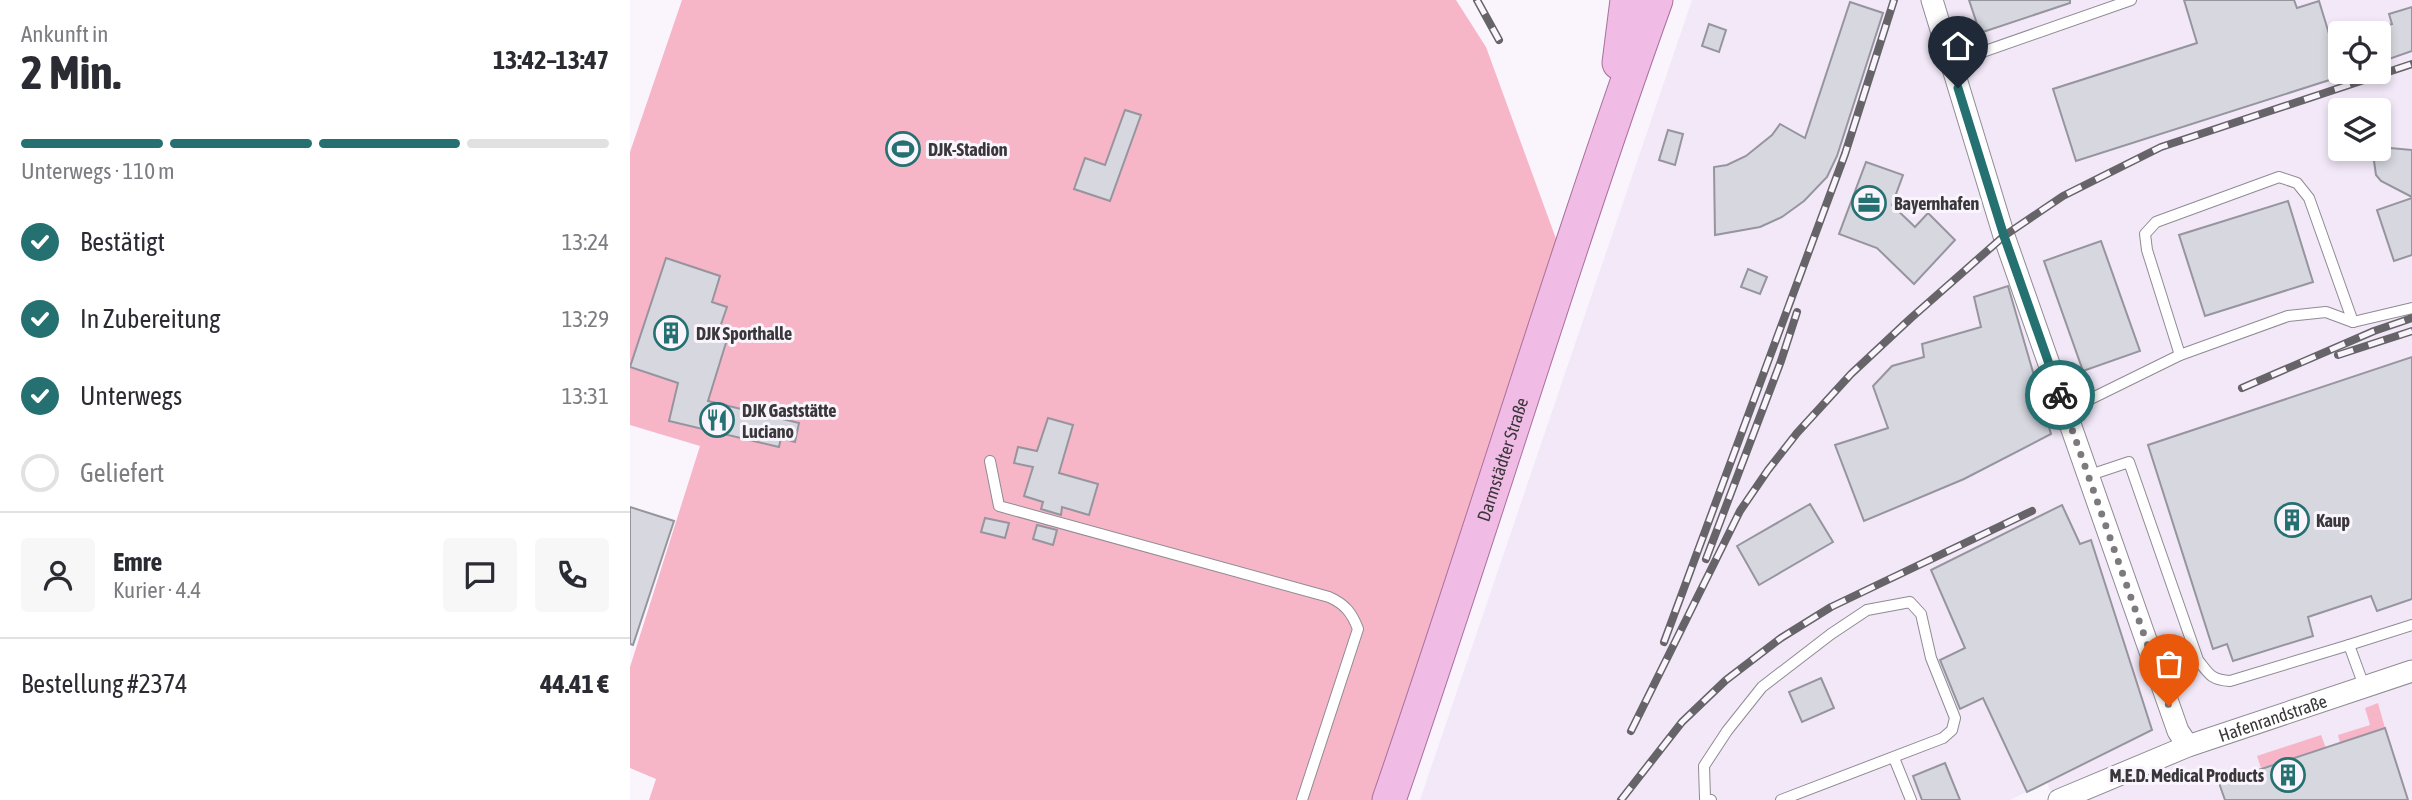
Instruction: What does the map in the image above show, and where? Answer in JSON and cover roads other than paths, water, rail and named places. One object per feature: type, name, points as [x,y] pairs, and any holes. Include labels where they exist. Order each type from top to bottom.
[{"type":"main road","name":"Darmstädter Straße","points":[[1614,118],[1627,0]]},
{"type":"main road","name":"Darmstädter Straße","points":[[1390,800],[1447,633],[1583,211],[1656,0]]},
{"type":"street","points":[[1932,0],[2004,236],[2178,731],[2188,746]]},
{"type":"street","name":"Hafenrandstraße","points":[[2059,800],[2188,746],[2412,671]]},
{"type":"lane","points":[[1951,63],[2131,0]]},
{"type":"lane","points":[[2180,355],[2147,250],[2145,234],[2156,222],[2279,177],[2297,183],[2309,198],[2353,322]]},
{"type":"lane","points":[[2066,411],[2180,355],[2288,316],[2326,312],[2353,322],[2412,308]]},
{"type":"lane","points":[[990,461],[999,506],[1341,602],[1354,618],[1358,629],[1302,800]]},
{"type":"lane","points":[[2087,476],[2129,462],[2198,660],[2209,675],[2218,681],[2230,681],[2412,625]]},
{"type":"lane","points":[[1706,799],[1704,766],[1727,731],[1762,687],[1830,634],[1867,610],[1910,602],[1921,614],[1931,658],[1955,718],[1952,730],[1943,738],[1781,800]]},
{"type":"lane","points":[[2349,645],[2364,686]]},
{"type":"lane","points":[[1894,758],[1911,800]]},
{"type":"railway","points":[[1477,0],[1499,40]]},
{"type":"railway","points":[[1664,642],[1845,154],[1894,0]]},
{"type":"railway","points":[[1631,731],[1740,511],[1768,470],[1797,433],[1851,374],[2004,236],[2063,196],[2161,147],[2412,64]]},
{"type":"railway","points":[[1706,559],[1797,312]]},
{"type":"railway","points":[[2242,388],[2374,331],[2412,318]]},
{"type":"railway","points":[[2338,355],[2412,331]]},
{"type":"railway","points":[[1621,800],[1682,722],[1726,680],[1781,638],[1831,607],[2032,511]]},
{"type":"place","name":"DJK-Stadion","points":[[903,149]]},
{"type":"place","name":"Bayernhafen","points":[[1869,203]]},
{"type":"place","name":"DJK Sporthalle","points":[[671,333]]},
{"type":"place","name":"DJK Gaststätte Luciano","points":[[717,420]]},
{"type":"place","name":"Kaup","points":[[2292,520]]},
{"type":"place","name":"M.E.D. Medical Products","points":[[2288,775]]}]
